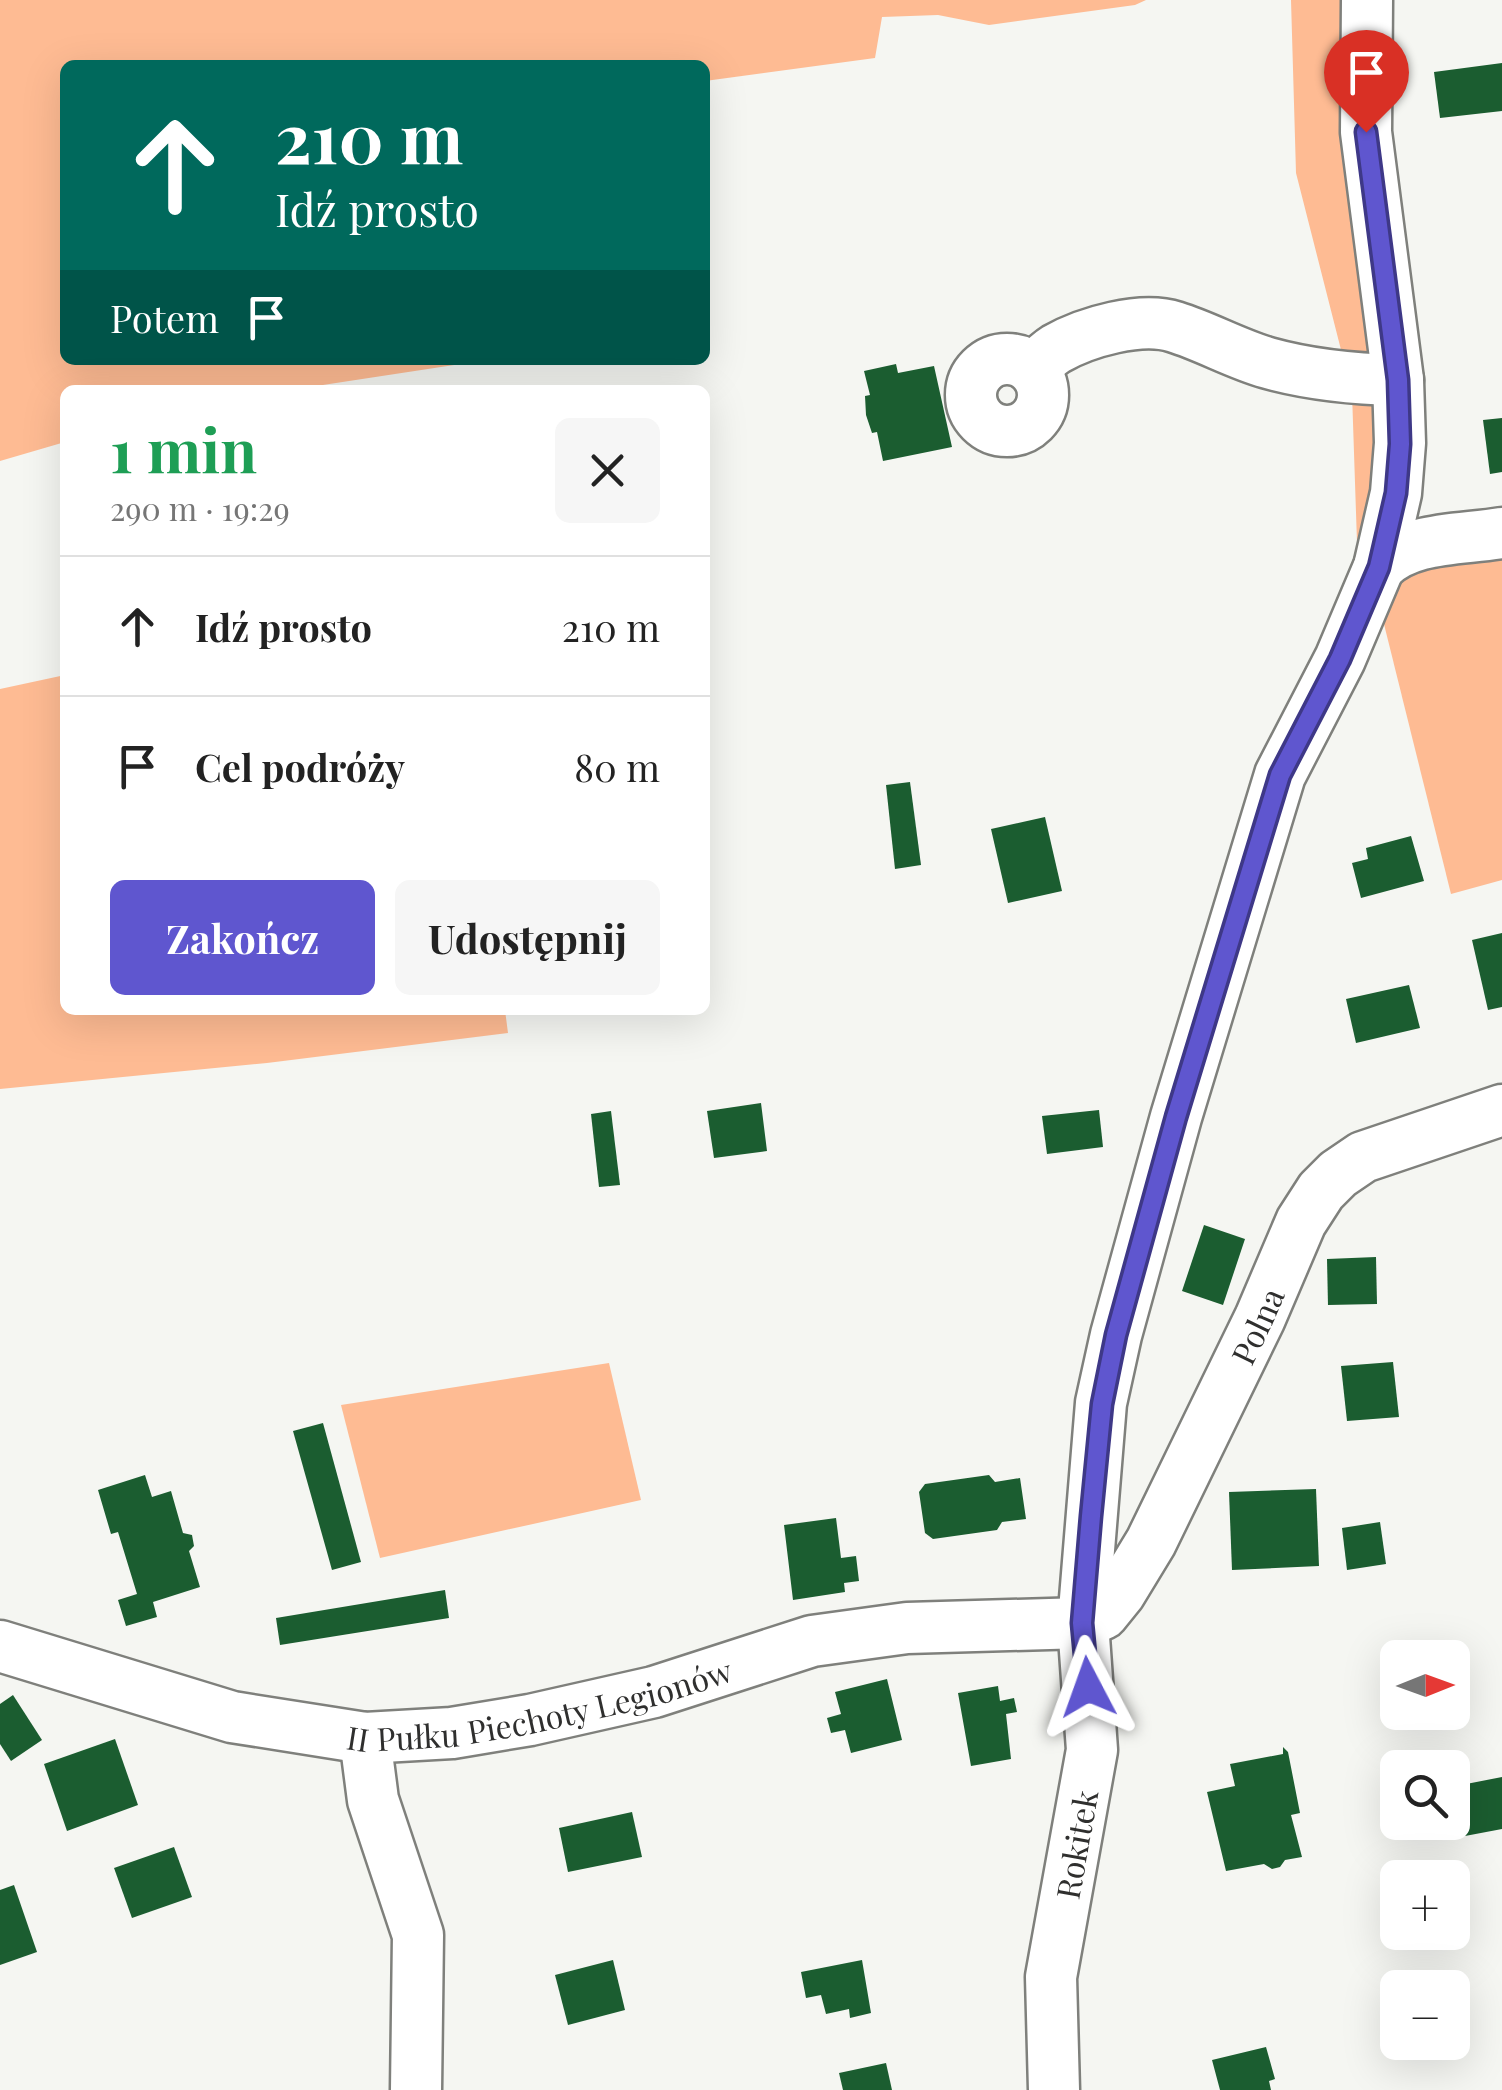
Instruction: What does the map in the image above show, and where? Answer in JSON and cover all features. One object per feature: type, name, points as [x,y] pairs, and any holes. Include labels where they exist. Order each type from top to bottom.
[{"type":"street","name":"Rokitek","points":[[1054,2090],[1051,1977],[1092,1750],[1082,1623],[1102,1404],[1116,1335],[1176,1117],[1280,775],[1332,676],[1379,567],[1396,493],[1400,444],[1398,380],[1366,132],[1367,0]]},
{"type":"street","points":[[1033,369],[1054,350],[1075,340],[1135,325],[1156,324],[1170,325],[1228,351],[1270,364],[1361,380],[1398,380]]},
{"type":"street","points":[[1379,567],[1404,548],[1502,533]]},
{"type":"street","name":"Polna","points":[[1082,1623],[1103,1614],[1151,1542],[1260,1318],[1300,1222],[1321,1191],[1363,1157],[1502,1110]]},
{"type":"street","name":"II Pułku Piechoty Legionów","points":[[0,1646],[232,1717],[365,1738],[452,1733],[530,1720],[654,1692],[812,1641],[908,1628],[1082,1623]]},
{"type":"street","points":[[365,1738],[373,1800],[418,1935],[416,2090]]},
{"type":"shaded area","points":[[0,0],[1146,0],[1135,5],[989,25],[938,15],[882,17],[875,58],[710,80],[710,60],[60,60],[60,365],[454,365],[323,385],[60,385],[60,443],[0,461]]},
{"type":"shaded area","points":[[1291,0],[1356,0],[1390,420],[1358,572],[1352,393],[1296,173]]},
{"type":"shaded area","points":[[1502,545],[1502,880],[1451,894],[1381,612],[1398,578]]},
{"type":"shaded area","points":[[60,676],[60,1015],[506,1015],[508,1033],[267,1063],[0,1089],[0,689]]},
{"type":"shaded area","points":[[609,1363],[641,1500],[380,1558],[341,1405]]},
{"type":"building","points":[[1502,63],[1502,111],[1440,118],[1434,72]]},
{"type":"building","points":[[896,364],[898,373],[934,366],[952,447],[883,461],[877,432],[872,433],[866,415],[865,396],[870,395],[864,371]]},
{"type":"building","points":[[1502,418],[1502,472],[1490,474],[1483,420]]},
{"type":"building","points":[[910,782],[921,865],[895,869],[886,785]]},
{"type":"building","points":[[1045,817],[1062,891],[1008,903],[991,829]]},
{"type":"building","points":[[1411,836],[1424,881],[1361,898],[1352,863],[1368,859],[1366,848]]},
{"type":"building","points":[[1502,933],[1502,1007],[1488,1010],[1472,940]]},
{"type":"building","points":[[1409,985],[1420,1028],[1356,1043],[1346,999]]},
{"type":"building","points":[[761,1103],[767,1151],[714,1158],[707,1111]]},
{"type":"building","points":[[1099,1110],[1103,1147],[1047,1154],[1042,1116]]},
{"type":"building","points":[[611,1111],[620,1185],[599,1187],[591,1114]]},
{"type":"building","points":[[1204,1225],[1245,1239],[1223,1305],[1182,1291]]},
{"type":"building","points":[[1376,1257],[1377,1304],[1328,1305],[1327,1259]]},
{"type":"building","points":[[1393,1362],[1399,1417],[1347,1421],[1341,1366]]},
{"type":"building","points":[[323,1423],[361,1562],[332,1570],[293,1431]]},
{"type":"building","points":[[145,1475],[152,1497],[171,1491],[183,1533],[192,1535],[194,1546],[189,1551],[200,1587],[153,1602],[157,1617],[126,1626],[118,1600],[137,1594],[118,1532],[111,1534],[98,1490]]},
{"type":"building","points":[[989,1475],[995,1482],[1020,1478],[1026,1519],[1002,1522],[997,1530],[933,1539],[925,1533],[919,1492],[925,1484]]},
{"type":"building","points":[[1316,1489],[1319,1566],[1232,1570],[1229,1492]]},
{"type":"building","points":[[836,1518],[841,1558],[856,1556],[859,1581],[844,1583],[845,1592],[793,1600],[784,1525]]},
{"type":"building","points":[[1380,1522],[1386,1564],[1347,1570],[1342,1528]]},
{"type":"building","points":[[445,1590],[449,1618],[280,1645],[276,1618]]},
{"type":"building","points":[[887,1679],[902,1740],[851,1753],[845,1730],[831,1733],[827,1718],[841,1714],[835,1692]]},
{"type":"building","points":[[998,1686],[1000,1701],[1014,1698],[1017,1712],[1006,1714],[1011,1759],[971,1766],[958,1693]]},
{"type":"building","points":[[13,1695],[42,1740],[11,1761],[0,1744],[0,1704]]},
{"type":"building","points":[[115,1739],[138,1805],[67,1831],[44,1764]]},
{"type":"building","points":[[1283,1747],[1288,1752],[1300,1813],[1291,1815],[1302,1857],[1285,1860],[1272,1869],[1264,1864],[1226,1871],[1207,1792],[1235,1786],[1230,1764],[1283,1754]]},
{"type":"building","points":[[1502,1777],[1502,1829],[1470,1835],[1470,1783]]},
{"type":"building","points":[[632,1812],[642,1857],[568,1872],[559,1828]]},
{"type":"building","points":[[174,1847],[192,1897],[132,1918],[114,1868]]},
{"type":"building","points":[[14,1885],[37,1952],[0,1965],[0,1890]]},
{"type":"building","points":[[613,1960],[625,2010],[568,2025],[555,1975]]},
{"type":"building","points":[[862,1960],[871,2013],[850,2018],[849,2009],[826,2014],[821,1995],[806,1998],[801,1972]]},
{"type":"building","points":[[1266,2047],[1275,2079],[1269,2081],[1271,2090],[1220,2090],[1212,2060]]},
{"type":"building","points":[[886,2063],[892,2090],[843,2090],[839,2073]]},
{"type":"route","points":[[1088,1687],[1082,1623],[1102,1404],[1116,1335],[1176,1117],[1280,775],[1340,659],[1379,567],[1396,493],[1400,444],[1398,380],[1366,132]]}]
